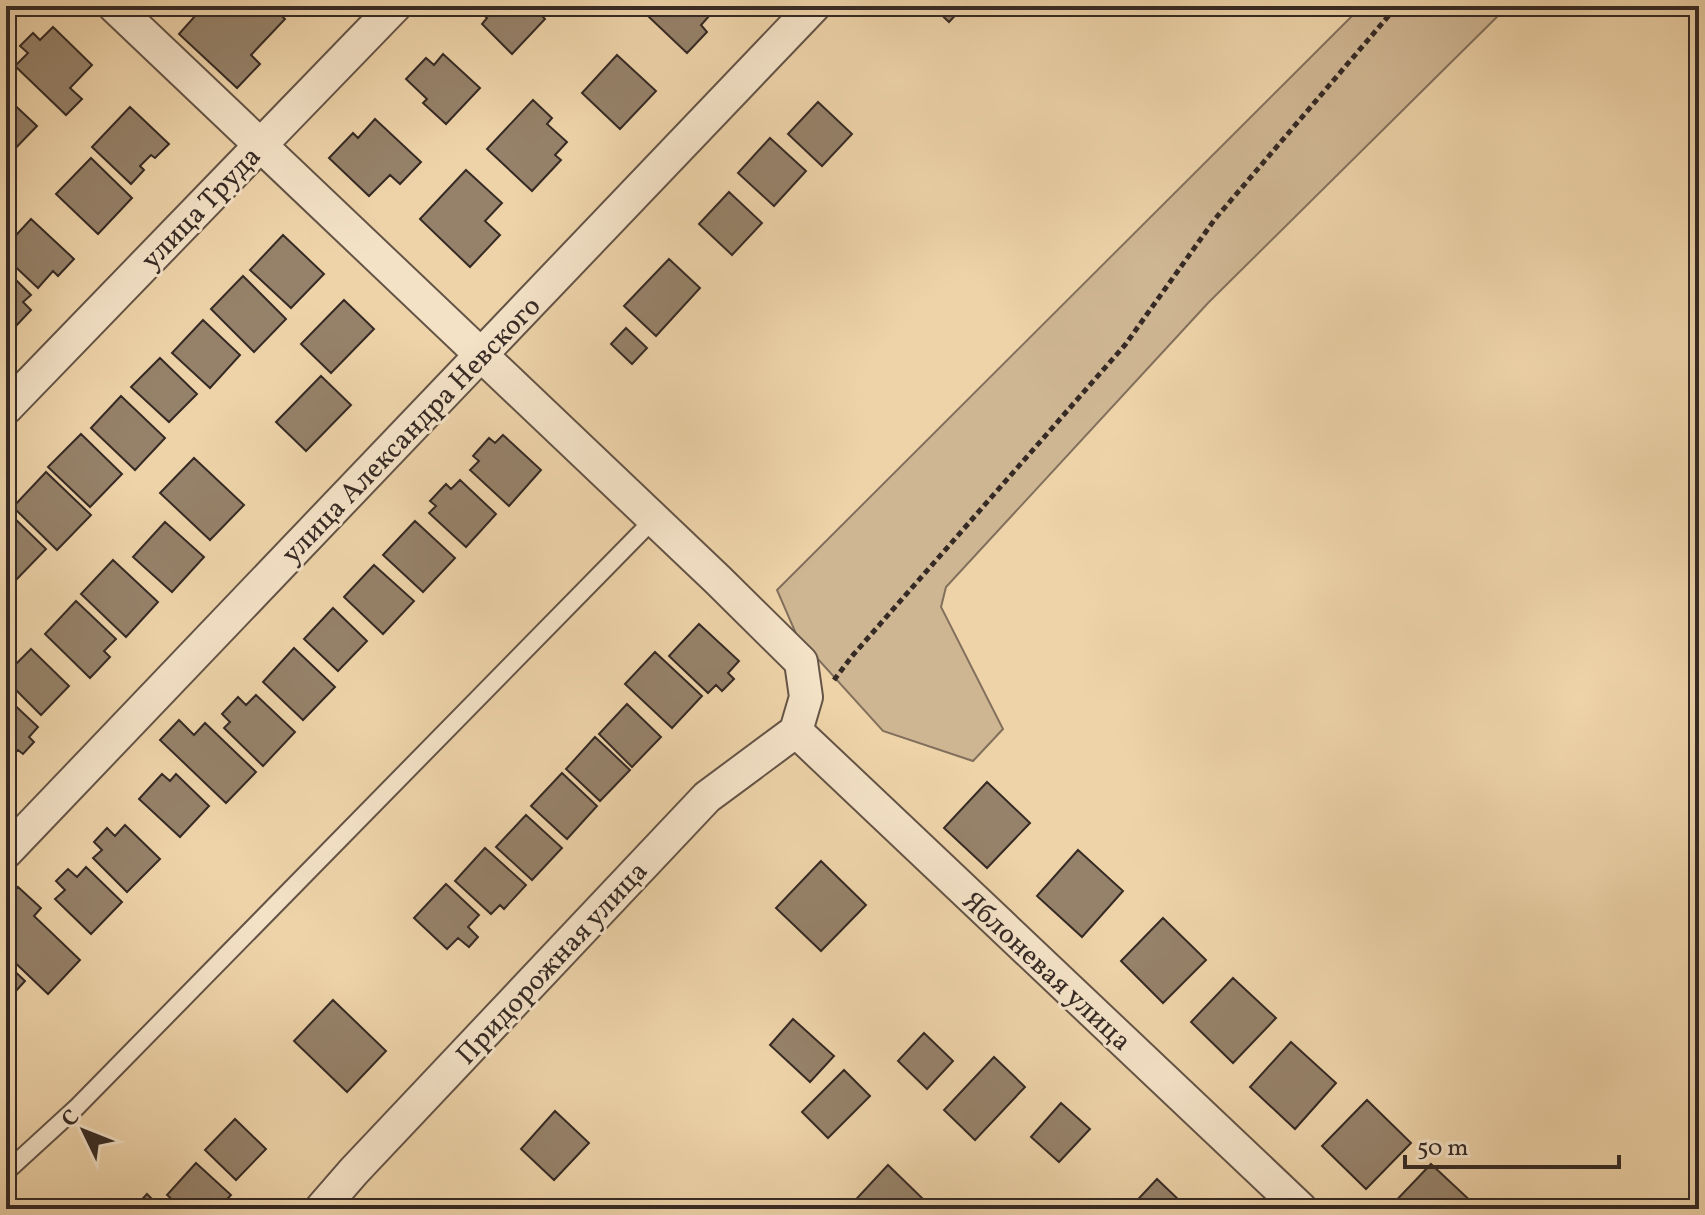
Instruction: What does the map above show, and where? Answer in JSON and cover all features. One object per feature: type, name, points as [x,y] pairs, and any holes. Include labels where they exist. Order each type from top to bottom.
[{"type":"street","points":[[114,6],[801,662],[806,697],[796,731]]},
{"type":"street","name":"улица Труда","points":[[6,408],[395,6]]},
{"type":"street","name":"улица Александра Невского","points":[[6,852],[814,6]]},
{"type":"street","name":"Придорожная улица","points":[[321,1209],[707,797],[796,731]]},
{"type":"street","name":"Яблоневая улица","points":[[796,731],[1301,1209]]},
{"type":"lane","points":[[6,1172],[87,1097],[654,519]]},
{"type":"path","points":[[834,680],[1125,345],[1215,219],[1397,6]]},
{"type":"shaded area","points":[[1362,6],[1508,6],[1208,303],[946,587],[941,607],[1003,729],[973,761],[883,731],[797,636],[777,590]]},
{"type":"building","points":[[204,6],[271,6],[285,19],[251,55],[260,64],[237,88],[179,34]]},
{"type":"building","points":[[532,6],[545,19],[512,54],[482,24],[487,18],[476,8]]},
{"type":"building","points":[[660,6],[700,6],[710,15],[701,25],[707,32],[687,53],[649,17]]},
{"type":"building","points":[[932,6],[964,6],[949,22]]},
{"type":"building","points":[[53,27],[92,65],[70,88],[82,99],[66,115],[15,66],[28,53],[20,46],[33,33],[40,40]]},
{"type":"building","points":[[443,54],[480,88],[446,124],[423,103],[427,99],[406,79],[426,58],[434,65]]},
{"type":"building","points":[[617,55],[656,91],[620,129],[582,93]]},
{"type":"building","points":[[6,97],[37,126],[6,158]]},
{"type":"building","points":[[533,100],[552,118],[547,124],[567,142],[555,155],[561,160],[532,191],[487,149]]},
{"type":"building","points":[[818,102],[852,134],[822,166],[788,134]]},
{"type":"building","points":[[130,107],[169,144],[155,158],[151,155],[140,166],[144,170],[131,184],[92,147]]},
{"type":"building","points":[[375,119],[421,162],[400,184],[390,175],[369,196],[329,158],[353,133],[358,138]]},
{"type":"building","points":[[770,138],[806,171],[774,206],[738,173]]},
{"type":"building","points":[[91,158],[132,198],[98,234],[56,194]]},
{"type":"building","points":[[466,170],[502,203],[485,221],[500,235],[470,267],[420,219]]},
{"type":"building","points":[[729,192],[762,223],[732,255],[699,224]]},
{"type":"building","points":[[31,219],[74,259],[58,276],[53,271],[38,288],[6,258],[6,246]]},
{"type":"building","points":[[283,235],[324,274],[291,308],[250,270]]},
{"type":"building","points":[[669,259],[700,288],[656,336],[624,306]]},
{"type":"building","points":[[6,270],[31,295],[23,302],[31,310],[15,327],[6,320]]},
{"type":"building","points":[[243,276],[286,319],[254,352],[211,309]]},
{"type":"building","points":[[344,300],[374,329],[331,373],[301,344]]},
{"type":"building","points":[[203,320],[240,355],[210,388],[172,353]]},
{"type":"building","points":[[626,328],[647,348],[632,364],[611,344]]},
{"type":"building","points":[[160,358],[197,394],[169,422],[131,387]]},
{"type":"building","points":[[321,376],[351,405],[306,451],[276,422]]},
{"type":"building","points":[[121,396],[165,438],[135,470],[91,428]]},
{"type":"building","points":[[81,434],[122,474],[90,507],[48,467]]},
{"type":"building","points":[[503,435],[541,470],[509,506],[470,470],[479,461],[473,456],[489,438],[495,443]]},
{"type":"building","points":[[194,458],[244,505],[210,540],[160,493]]},
{"type":"building","points":[[46,472],[91,515],[57,550],[13,507]]},
{"type":"building","points":[[460,480],[496,514],[466,547],[429,513],[436,506],[430,501],[446,484],[451,489]]},
{"type":"building","points":[[7,511],[46,549],[14,582],[6,574]]},
{"type":"building","points":[[415,521],[455,558],[423,592],[383,555]]},
{"type":"building","points":[[165,522],[204,557],[172,592],[133,557]]},
{"type":"building","points":[[113,560],[158,602],[126,637],[81,594]]},
{"type":"building","points":[[374,565],[414,601],[383,634],[344,597]]},
{"type":"building","points":[[76,601],[116,639],[104,651],[110,657],[90,678],[45,634]]},
{"type":"building","points":[[333,608],[367,641],[338,671],[304,639]]},
{"type":"building","points":[[699,624],[739,661],[728,673],[734,679],[722,691],[716,685],[708,693],[669,656]]},
{"type":"building","points":[[294,648],[335,687],[303,720],[263,682]]},
{"type":"building","points":[[31,649],[69,686],[41,715],[6,680],[6,674]]},
{"type":"building","points":[[655,652],[702,696],[672,728],[625,684]]},
{"type":"building","points":[[256,695],[295,732],[263,766],[224,728],[230,722],[222,714],[238,697],[246,705]]},
{"type":"building","points":[[6,697],[38,727],[29,737],[34,742],[23,754],[18,750],[10,758],[6,755]]},
{"type":"building","points":[[627,704],[661,737],[632,767],[599,734]]},
{"type":"building","points":[[179,720],[194,735],[205,723],[256,772],[226,803],[160,740]]},
{"type":"building","points":[[595,737],[630,770],[600,801],[566,769]]},
{"type":"building","points":[[562,773],[597,806],[567,839],[531,806]]},
{"type":"building","points":[[162,774],[170,781],[176,774],[209,806],[180,837],[139,799]]},
{"type":"building","points":[[987,782],[1030,823],[987,868],[944,828]]},
{"type":"building","points":[[526,815],[562,848],[532,880],[496,847]]},
{"type":"building","points":[[125,825],[160,859],[127,892],[93,858],[102,850],[94,842],[107,828],[115,836]]},
{"type":"building","points":[[485,848],[526,885],[504,909],[500,905],[491,914],[455,881]]},
{"type":"building","points":[[1078,850],[1123,891],[1082,937],[1037,896]]},
{"type":"building","points":[[821,861],[866,905],[821,951],[776,908]]},
{"type":"building","points":[[86,867],[122,902],[91,934],[55,899],[65,890],[56,881],[68,869],[77,877]]},
{"type":"building","points":[[446,884],[479,915],[468,927],[478,937],[469,947],[458,938],[447,949],[414,918]]},
{"type":"building","points":[[18,887],[41,908],[34,916],[80,960],[48,994],[6,954],[6,923],[14,914],[6,906],[6,899]]},
{"type":"building","points":[[1163,918],[1206,960],[1163,1003],[1121,961]]},
{"type":"building","points":[[6,963],[25,981],[6,1002]]},
{"type":"building","points":[[1233,978],[1276,1018],[1233,1063],[1191,1022]]},
{"type":"building","points":[[333,1000],[386,1051],[347,1092],[294,1041]]},
{"type":"building","points":[[793,1019],[834,1056],[810,1082],[770,1045]]},
{"type":"building","points":[[924,1033],[953,1061],[927,1089],[898,1061]]},
{"type":"building","points":[[1291,1042],[1336,1083],[1295,1129],[1250,1087]]},
{"type":"building","points":[[994,1057],[1025,1087],[975,1140],[944,1110]]},
{"type":"building","points":[[844,1070],[870,1096],[828,1138],[802,1112]]},
{"type":"building","points":[[1367,1100],[1411,1143],[1366,1189],[1322,1146]]},
{"type":"building","points":[[1061,1103],[1090,1129],[1059,1162],[1031,1137]]},
{"type":"building","points":[[555,1111],[589,1143],[554,1180],[521,1149]]},
{"type":"building","points":[[235,1119],[266,1149],[236,1180],[205,1150]]},
{"type":"building","points":[[196,1163],[231,1195],[218,1209],[183,1209],[167,1195]]},
{"type":"building","points":[[1431,1164],[1476,1206],[1473,1209],[1388,1209]]},
{"type":"building","points":[[888,1165],[923,1199],[913,1209],[847,1209]]},
{"type":"building","points":[[1157,1179],[1180,1201],[1173,1209],[1129,1209]]},
{"type":"building","points":[[147,1194],[162,1209],[133,1209]]}]
